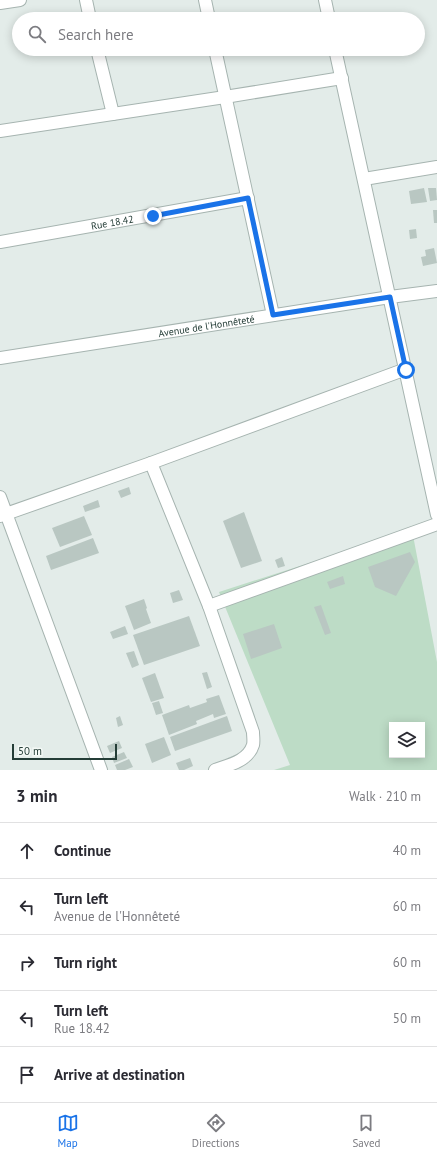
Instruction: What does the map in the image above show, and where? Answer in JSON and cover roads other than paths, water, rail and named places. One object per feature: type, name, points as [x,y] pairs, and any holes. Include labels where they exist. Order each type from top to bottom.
[{"type":"street","points":[[0,3],[20,0]]},
{"type":"street","points":[[86,0],[89,12]]},
{"type":"street","points":[[205,0],[208,12]]},
{"type":"street","points":[[324,0],[327,12]]},
{"type":"street","points":[[99,56],[113,114]]},
{"type":"street","points":[[216,56],[273,315]]},
{"type":"street","points":[[337,56],[437,515]]},
{"type":"street","points":[[0,131],[342,78]]},
{"type":"street","points":[[364,179],[437,167]]},
{"type":"street","name":"Rue 18.42","points":[[0,242],[248,198]]},
{"type":"street","name":"Avenue de l'Honnêteté","points":[[0,358],[437,291]]},
{"type":"street","points":[[3,515],[406,370]]},
{"type":"street","points":[[151,463],[209,606],[253,732],[254,744],[249,753],[240,761],[215,770]]},
{"type":"street","points":[[0,497],[3,515],[101,770]]},
{"type":"street","points":[[209,606],[437,524]]}]
